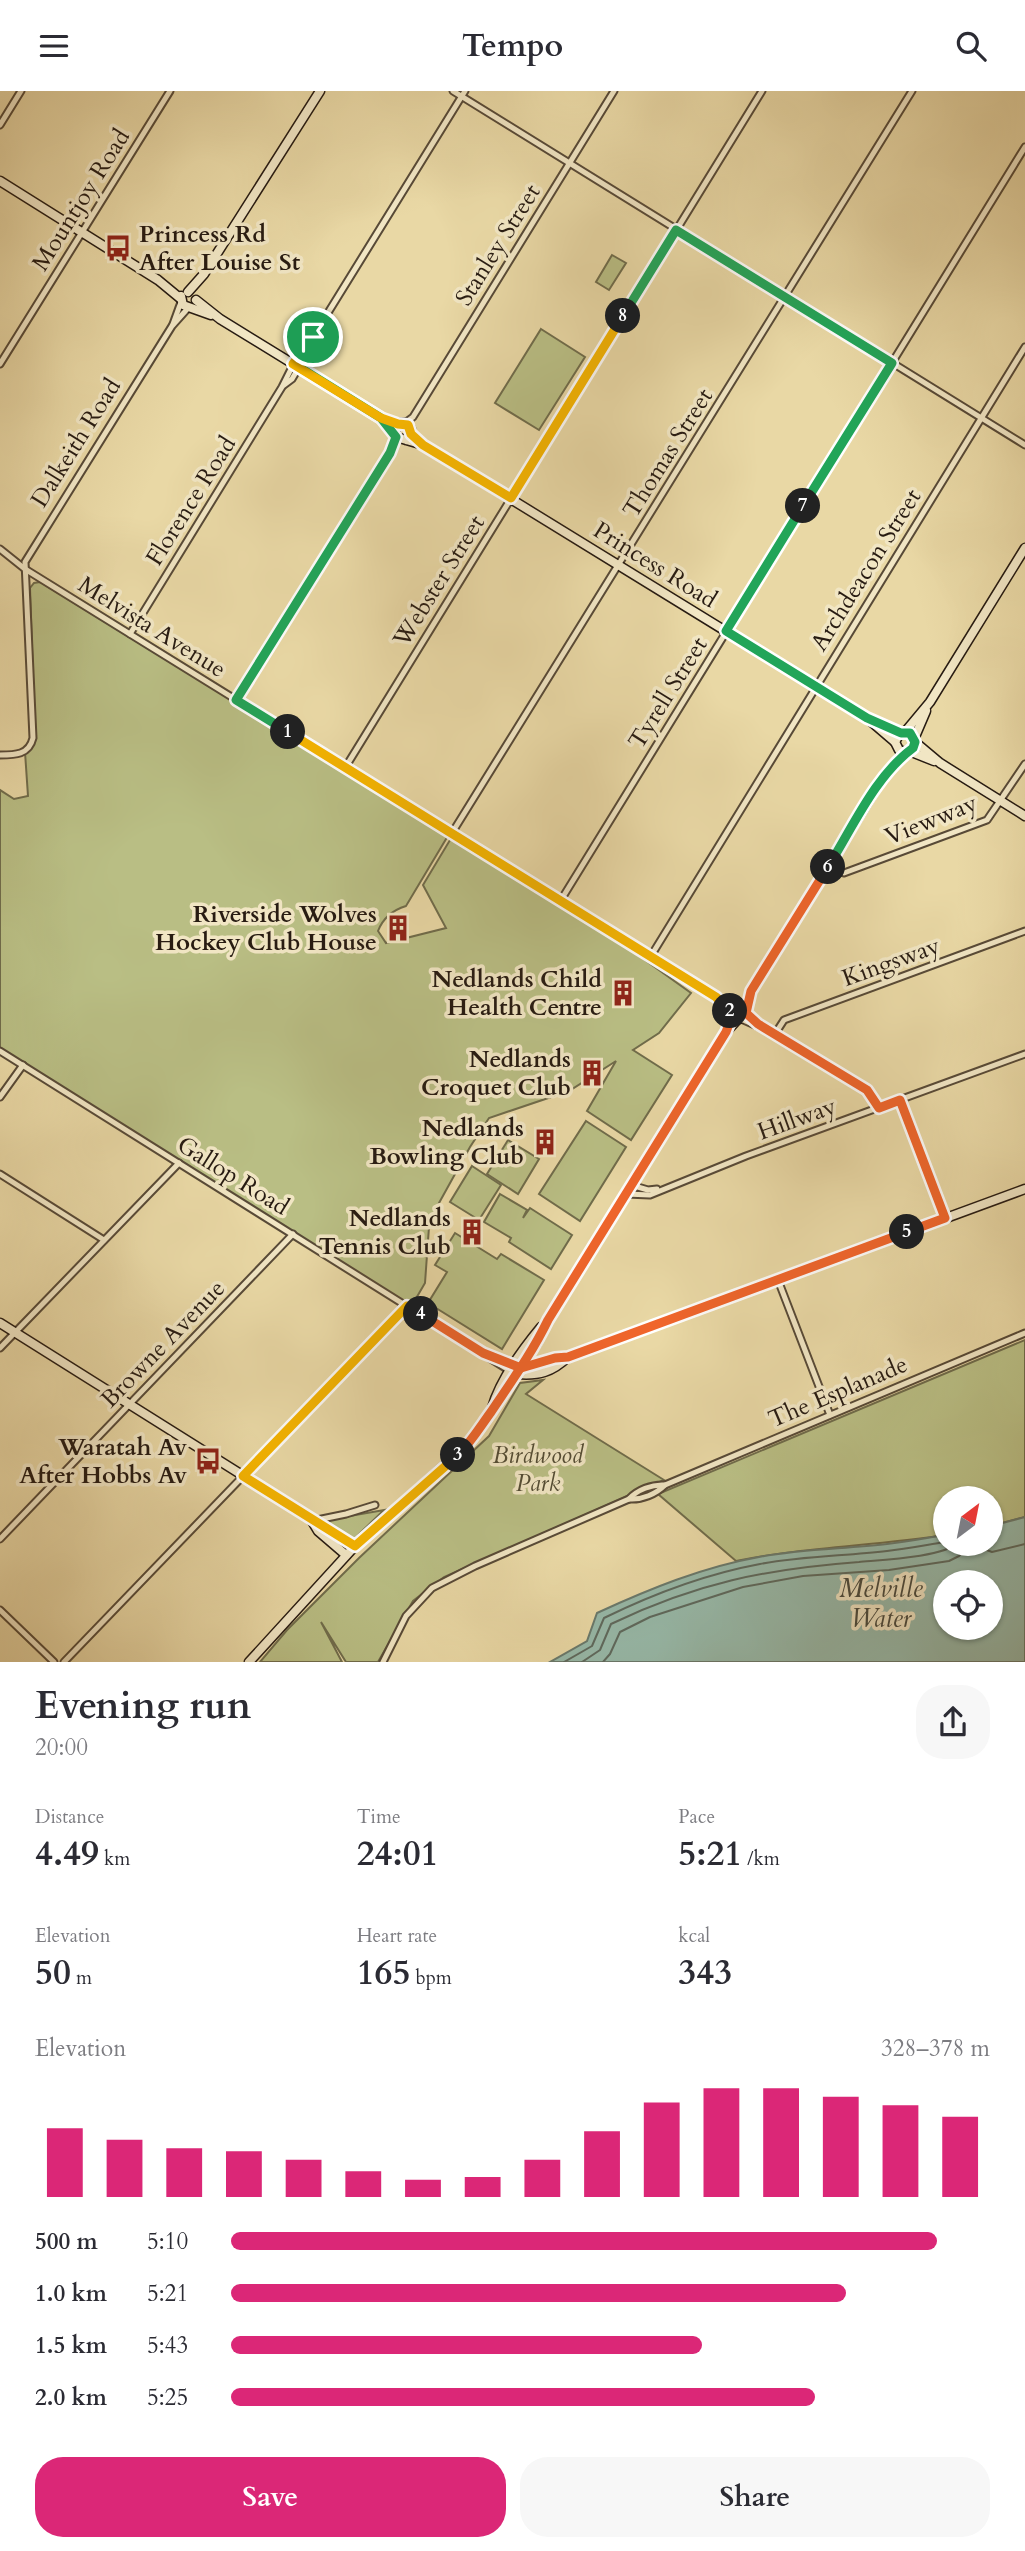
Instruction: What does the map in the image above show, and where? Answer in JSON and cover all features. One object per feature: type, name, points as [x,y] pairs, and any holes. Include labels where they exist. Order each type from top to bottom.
[{"type":"street","points":[[0,125],[21,91]]},
{"type":"street","name":"Mountjoy Road","points":[[0,364],[170,91]]},
{"type":"street","name":"Dalkeith Road","points":[[0,755],[14,755],[27,750],[33,738],[25,562],[320,91]]},
{"type":"street","points":[[453,91],[463,94],[676,230],[1025,445]]},
{"type":"street","name":"Stanley Street","points":[[236,700],[614,91]]},
{"type":"street","name":"Webster Street","points":[[345,768],[762,91]]},
{"type":"street","name":"Thomas Street","points":[[452,834],[912,91]]},
{"type":"street","name":"Florence Road","points":[[130,634],[282,387],[292,379],[296,365],[463,94]]},
{"type":"street","name":"Tyrell Street","points":[[561,900],[1025,147]]},
{"type":"street","points":[[0,181],[403,433]]},
{"type":"street","name":"Archdeacon Street","points":[[651,956],[1025,347]]},
{"type":"street","name":"Princess Road","points":[[403,433],[867,718],[915,741]]},
{"type":"street","points":[[248,1662],[355,1546],[470,1442],[516,1370],[531,1339],[548,1320],[885,774],[895,744],[930,702],[1025,548]]},
{"type":"street","name":"Melvista Avenue","points":[[0,549],[25,569],[867,1090],[879,1108]]},
{"type":"street","points":[[885,774],[915,741],[930,702]]},
{"type":"street","name":"Princess Road","points":[[867,718],[907,752]]},
{"type":"street","points":[[915,741],[940,764]]},
{"type":"street","points":[[907,752],[940,764],[1025,816]]},
{"type":"street","name":"Viewway","points":[[828,867],[838,873],[844,873],[987,820],[1025,764]]},
{"type":"street","name":"Kingsway","points":[[775,1034],[784,1020],[1025,931]]},
{"type":"street","name":"Gallop Road","points":[[0,1051],[483,1353],[516,1370]]},
{"type":"street","name":"Hillway","points":[[626,1194],[650,1195],[1025,1054]]},
{"type":"street","points":[[0,1097],[23,1065]]},
{"type":"street","points":[[900,1100],[945,1218]]},
{"type":"street","points":[[0,1348],[179,1163]]},
{"type":"street","points":[[0,1174],[104,1240]]},
{"type":"street","name":"Hillway","points":[[631,1185],[648,1190],[660,1189]]},
{"type":"street","points":[[516,1370],[544,1374],[568,1357],[1025,1189]]},
{"type":"street","name":"Browne Avenue","points":[[0,1539],[293,1234]]},
{"type":"street","points":[[778,1280],[830,1415]]},
{"type":"street","points":[[64,1662],[407,1306]]},
{"type":"street","points":[[0,1324],[355,1546]]},
{"type":"street","name":"The Esplanade","points":[[383,1662],[407,1616],[432,1588],[475,1566],[629,1499],[646,1487],[665,1485],[1025,1333]]},
{"type":"street","points":[[312,1521],[375,1505]]},
{"type":"street","points":[[312,1521],[318,1531],[346,1555]]},
{"type":"street","points":[[0,1610],[54,1662]]},
{"type":"green space","points":[[612,255],[626,263],[609,290],[596,282]]},
{"type":"green space","points":[[541,329],[585,357],[539,430],[495,403]]},
{"type":"green space","points":[[40,582],[449,834],[406,906],[389,915],[380,926],[378,931],[386,943],[446,928],[423,885],[453,835],[561,900],[691,993],[659,1033],[633,1050],[672,1075],[631,1140],[587,1111],[616,1061],[569,1091],[489,1118],[439,1203],[429,1227],[425,1283],[411,1307],[0,1048],[0,790],[14,799],[28,796],[25,752],[35,737],[30,588],[34,583]]},
{"type":"green space","points":[[586,1121],[626,1147],[580,1221],[539,1194]]},
{"type":"green space","points":[[508,1140],[539,1159],[518,1194],[487,1174]]},
{"type":"green space","points":[[472,1166],[501,1185],[479,1220],[450,1202]]},
{"type":"green space","points":[[500,1194],[527,1210],[523,1218],[530,1208],[572,1235],[551,1269],[509,1242],[511,1238],[484,1222]]},
{"type":"green space","points":[[455,1233],[497,1259],[501,1254],[544,1280],[502,1349],[428,1303],[447,1272],[435,1265]]},
{"type":"green space","points":[[1025,1340],[1025,1517],[1003,1523],[1003,1486],[933,1486],[933,1537],[736,1561],[658,1494]]},
{"type":"green space","name":"Birdwood Park","points":[[543,1380],[526,1394],[664,1480],[444,1577],[413,1601],[378,1662],[346,1662],[321,1622],[342,1662],[260,1662],[287,1630],[359,1558],[489,1436],[520,1383]]},
{"type":"green space","points":[[384,1510],[354,1539],[321,1521]]},
{"type":"water","name":"Melville Water","points":[[1025,1517],[1025,1662],[550,1662],[587,1641],[597,1613],[656,1587],[738,1561],[775,1554],[887,1544],[933,1537],[933,1556],[1003,1556],[1003,1523]]},
{"type":"place","name":"Princess Rd After Louise St","points":[[118,248]]},
{"type":"place","name":"Riverside Wolves Hockey Club House","points":[[398,928]]},
{"type":"place","name":"Nedlands Child Health Centre","points":[[623,993]]},
{"type":"place","name":"Nedlands Croquet Club","points":[[592,1073]]},
{"type":"place","name":"Nedlands Bowling Club","points":[[545,1142]]},
{"type":"place","name":"Nedlands Tennis Club","points":[[472,1232]]},
{"type":"place","name":"Waratah Av After Hobbs Av","points":[[208,1461]]},
{"type":"route","points":[[313,337],[293,364],[381,418],[408,425],[411,434],[423,445],[511,498],[676,230],[892,363],[726,631],[867,718],[901,733],[910,733],[915,744],[885,774],[751,991],[746,1013],[758,1024],[867,1090],[879,1108],[900,1100],[945,1218],[568,1357],[521,1368],[483,1353],[407,1306],[243,1476],[355,1546],[456,1457],[501,1400],[517,1374],[521,1368],[537,1343],[548,1320],[726,1032],[732,1016],[716,997],[236,700],[390,453],[396,437],[381,418],[299,367],[313,337]]}]
